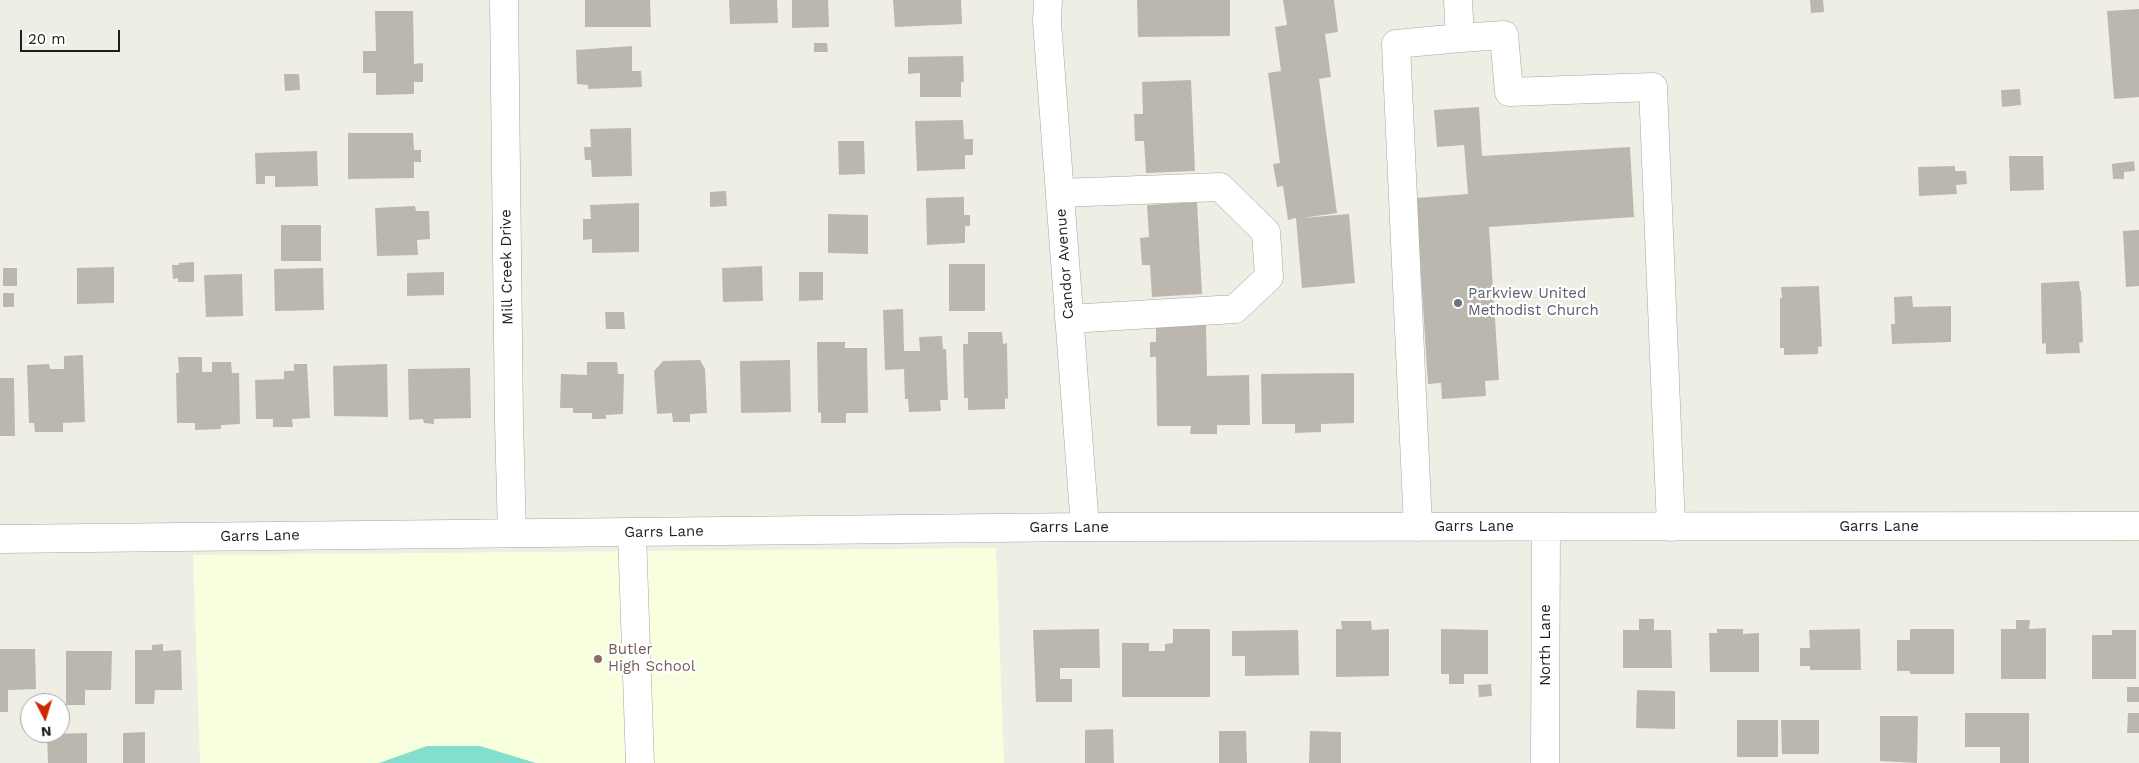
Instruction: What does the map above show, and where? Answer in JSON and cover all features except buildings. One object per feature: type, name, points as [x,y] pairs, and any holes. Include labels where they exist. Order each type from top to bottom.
[{"type":"street","name":"Mill Creek Drive","points":[[504,0],[512,533]]},
{"type":"street","name":"Candor Avenue","points":[[1048,0],[1047,22],[1085,527]]},
{"type":"street","points":[[1458,0],[1460,38]]},
{"type":"street","points":[[1418,527],[1396,44],[1504,35],[1508,92],[1653,87],[1671,527]]},
{"type":"street","points":[[1060,193],[1220,187],[1266,232],[1269,276],[1235,309],[1069,318]]},
{"type":"street","name":"Garrs Lane","points":[[0,539],[1085,527],[2139,526]]},
{"type":"street","name":"North Lane","points":[[1545,763],[1546,527]]},
{"type":"street","points":[[632,533],[640,763]]},
{"type":"shaded area","name":"Butler High School","points":[[996,548],[1004,763],[200,763],[193,555]]},
{"type":"shaded area","points":[[427,746],[480,746],[536,763],[379,763]]},
{"type":"place","name":"Parkview United Methodist Church","points":[[1458,303]]},
{"type":"place","name":"Butler High School","points":[[598,659]]}]
